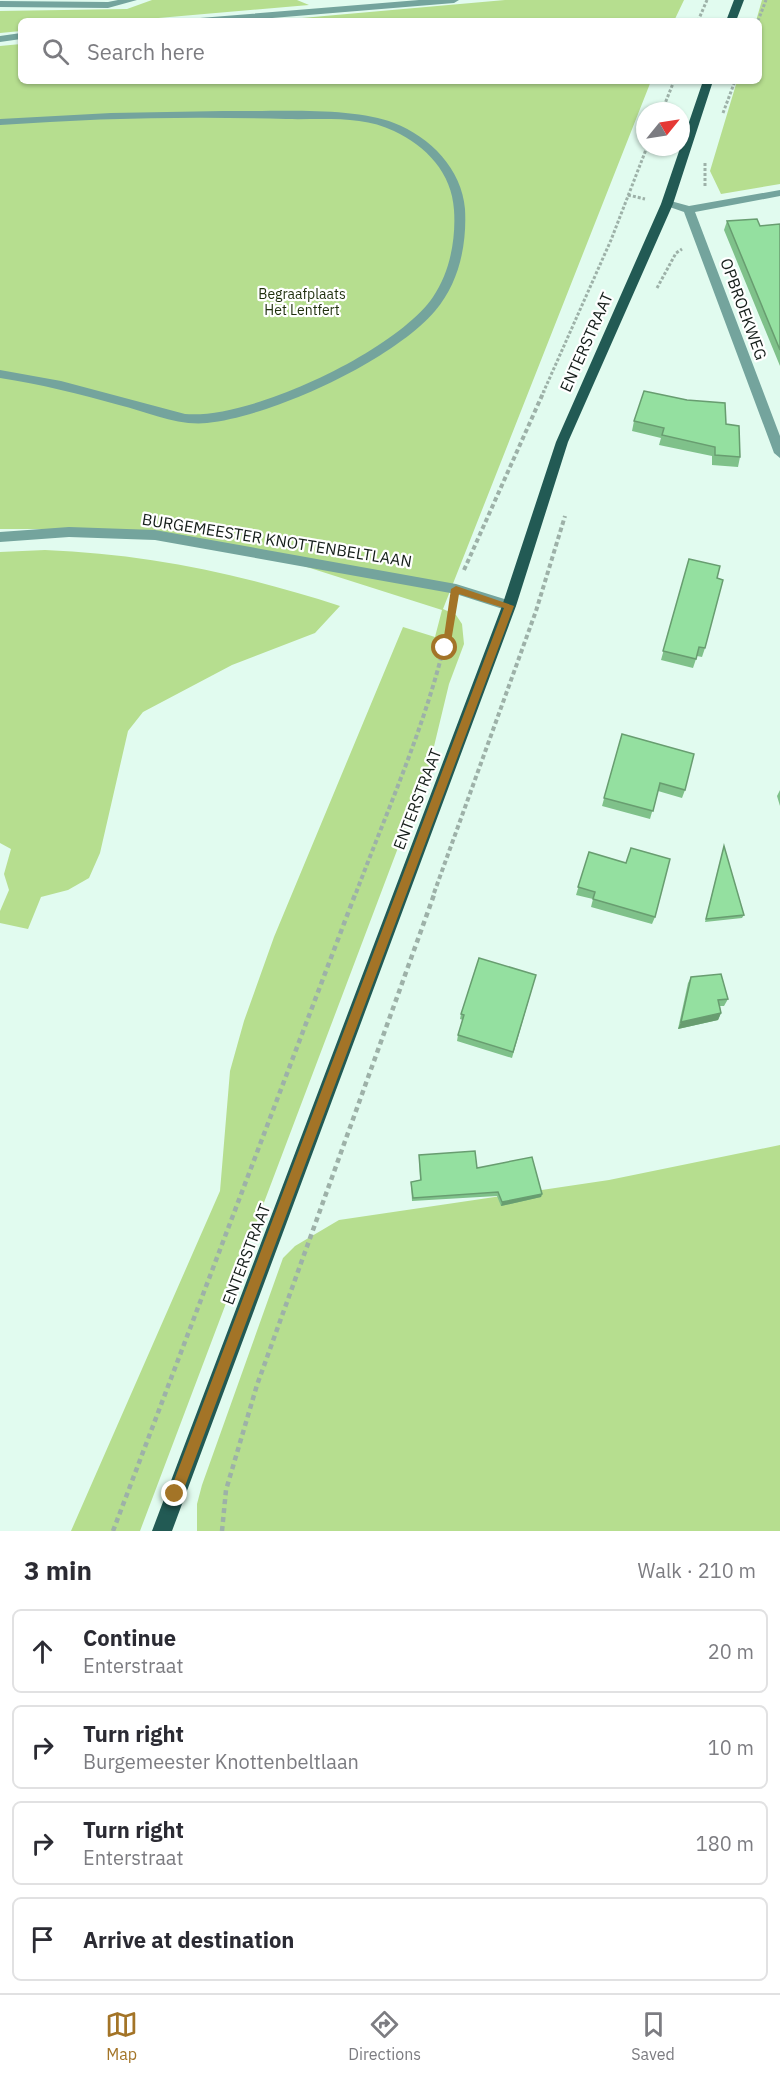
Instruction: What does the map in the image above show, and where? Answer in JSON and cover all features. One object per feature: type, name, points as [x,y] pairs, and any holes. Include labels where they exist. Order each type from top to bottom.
[{"type":"main road","points":[[732,18],[739,0]]},
{"type":"main road","name":"ENTERSTRAAT","points":[[162,1531],[509,606],[562,442],[667,204],[707,84]]},
{"type":"street","points":[[0,4],[108,5],[132,0]]},
{"type":"street","points":[[237,18],[454,0]]},
{"type":"street","points":[[0,39],[18,36]]},
{"type":"street","points":[[0,122],[70,116],[181,114],[369,120],[397,128],[421,142],[439,158],[454,180],[461,207],[460,244],[453,270],[431,308],[418,322],[368,356],[248,412],[205,419],[169,414],[79,389],[0,374]]},
{"type":"street","points":[[667,204],[689,210],[780,193]]},
{"type":"street","name":"OPBROEKWEG","points":[[689,210],[780,453]]},
{"type":"street","name":"BURGEMEESTER KNOTTENBELTLAAN","points":[[0,537],[69,532],[154,535],[456,589],[509,606]]},
{"type":"path","points":[[699,18],[706,0]]},
{"type":"path","points":[[759,18],[765,0]]},
{"type":"path","points":[[666,102],[673,84]]},
{"type":"path","points":[[722,114],[734,84]]},
{"type":"path","name":"ENTERSTRAAT","points":[[113,1531],[432,693],[445,648],[456,589],[611,240],[644,156]]},
{"type":"path","points":[[704,207],[706,159]]},
{"type":"path","points":[[655,290],[676,253],[700,238]]},
{"type":"path","points":[[222,1531],[226,1490],[257,1385],[536,612],[566,511]]},
{"type":"green space","points":[[152,0],[297,0],[309,5],[159,18],[18,18],[18,31],[0,33],[0,11],[127,9]]},
{"type":"green space","points":[[505,0],[684,0],[675,18],[302,18]]},
{"type":"green space","points":[[762,0],[780,0],[780,184],[721,194],[710,171],[736,84],[762,84],[762,18],[757,18]]},
{"type":"green space","name":"Begraafplaats Het Lentfert","points":[[18,44],[18,84],[650,84],[643,102],[636,102],[636,119],[443,609],[456,615],[462,624],[464,644],[449,684],[430,763],[140,1531],[71,1531],[220,1191],[230,1071],[244,1021],[274,937],[403,627],[435,637],[442,610],[288,561],[112,529],[0,529],[0,46]]},
{"type":"green space","points":[[45,550],[158,561],[267,584],[340,606],[315,633],[232,665],[143,712],[128,731],[100,853],[89,878],[68,890],[41,897],[28,929],[0,923],[0,911],[9,890],[4,874],[11,849],[0,843],[0,552]]},
{"type":"green space","points":[[780,1145],[780,1531],[197,1531],[197,1504],[202,1485],[283,1258],[295,1246],[339,1220],[609,1180]]},
{"type":"building","points":[[757,219],[760,226],[780,224],[780,350],[727,221]]},
{"type":"building","points":[[644,391],[687,400],[725,403],[726,424],[739,426],[740,457],[715,455],[715,447],[662,435],[664,428],[634,421]]},
{"type":"building","points":[[689,559],[720,566],[717,578],[723,580],[705,648],[699,647],[696,659],[663,651]]},
{"type":"building","points":[[622,734],[694,754],[685,790],[660,783],[653,811],[604,798]]},
{"type":"building","points":[[724,846],[744,915],[706,919]]},
{"type":"building","points":[[631,848],[670,859],[655,917],[593,899],[595,892],[578,887],[589,852],[626,863]]},
{"type":"building","points":[[479,958],[536,975],[513,1052],[458,1035],[464,1015],[461,1014]]},
{"type":"building","points":[[721,974],[728,999],[718,1000],[721,1013],[681,1022],[691,977]]},
{"type":"building","points":[[475,1151],[477,1168],[532,1157],[542,1194],[502,1202],[498,1192],[413,1198],[411,1182],[421,1180],[419,1155]]},
{"type":"route","points":[[175,1494],[509,606],[456,589],[445,648]]}]
